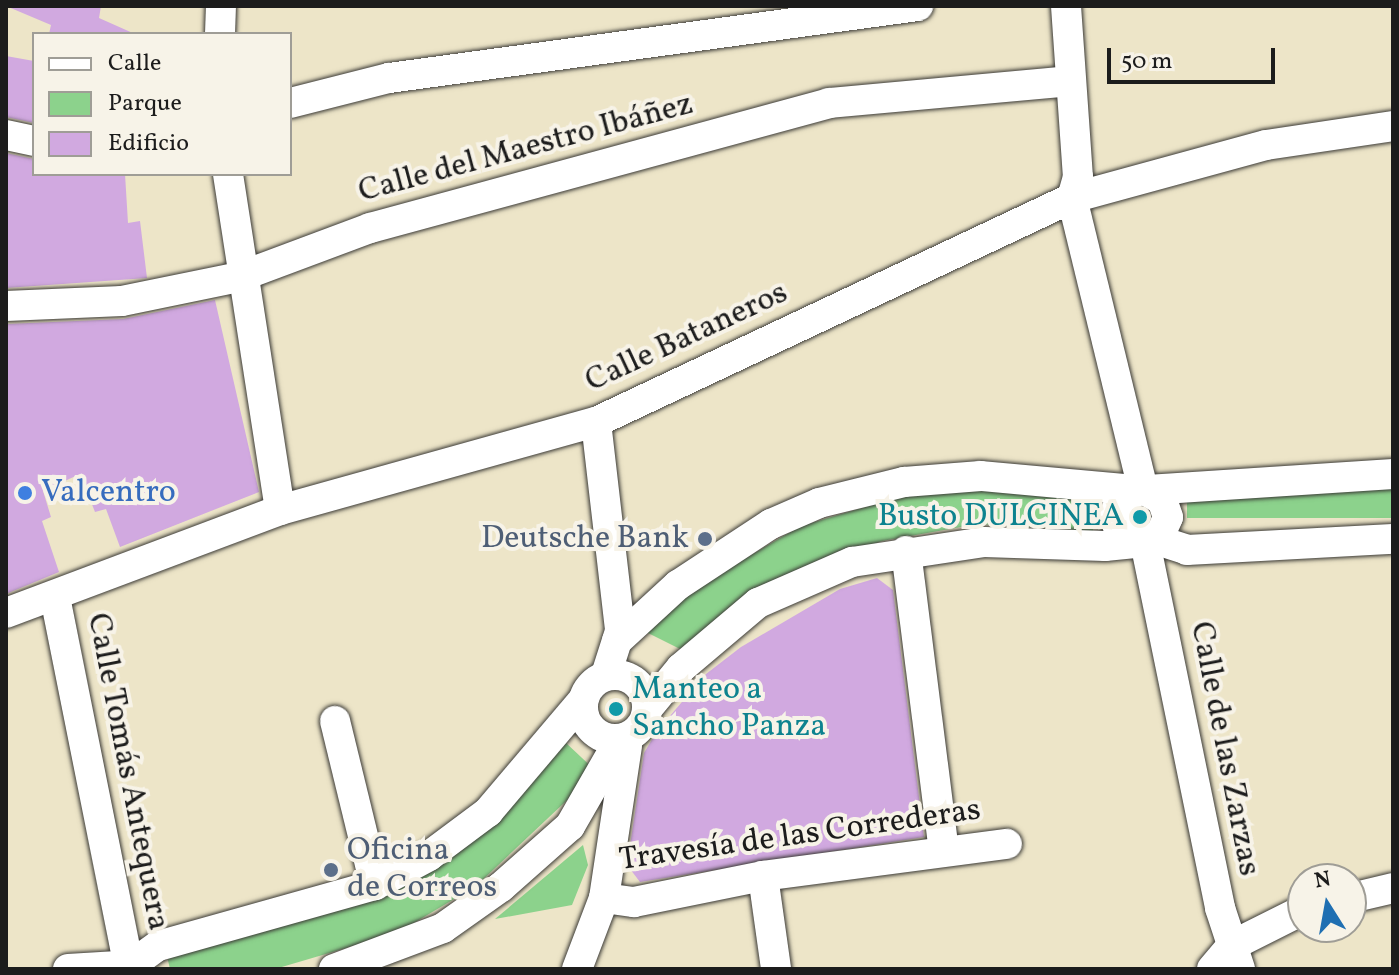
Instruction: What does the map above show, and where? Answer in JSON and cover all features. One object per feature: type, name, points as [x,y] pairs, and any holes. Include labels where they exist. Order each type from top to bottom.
[{"type":"street","points":[[220,32],[221,6]]},
{"type":"street","points":[[292,102],[389,78],[918,6]]},
{"type":"street","points":[[334,969],[443,928],[570,826],[624,738],[681,668],[758,603],[852,562],[906,551],[984,542],[1146,541],[1166,526],[1166,508],[1142,490],[1072,198],[1078,177],[1066,6]]},
{"type":"street","name":"Calle del Maestro Ibáñez","points":[[6,306],[122,301],[239,277],[370,228],[829,103],[1070,81]]},
{"type":"street","name":"Calle Bataneros","points":[[6,613],[280,510],[596,422],[1072,198],[1266,145],[1393,126]]},
{"type":"street","points":[[6,135],[32,141]]},
{"type":"street","points":[[228,176],[239,277],[280,510]]},
{"type":"street","points":[[68,969],[130,965],[158,946],[375,885],[488,812],[606,675],[617,641],[596,422]]},
{"type":"street","points":[[617,641],[709,564],[819,503],[904,482],[981,476],[1142,490],[1393,474]]},
{"type":"street","points":[[1142,490],[1120,499],[1114,518],[1122,535],[1187,550],[1393,539]]},
{"type":"street","name":"Calle de las Zarzas","points":[[1146,541],[1228,961]]},
{"type":"street","points":[[906,551],[944,851]]},
{"type":"street","name":"Calle Tomás Antequera","points":[[55,597],[130,965]]},
{"type":"street","points":[[606,675],[635,681],[648,708]]},
{"type":"street","points":[[583,700],[591,729],[624,738]]},
{"type":"street","points":[[335,721],[375,885]]},
{"type":"street","points":[[577,969],[604,898],[624,738]]},
{"type":"street","points":[[570,826],[612,838]]},
{"type":"street","name":"Travesía de las Correderas","points":[[604,898],[634,902],[763,876],[1007,844]]},
{"type":"street","points":[[763,876],[776,969]]},
{"type":"street","points":[[1367,894],[1393,888]]},
{"type":"street","points":[[1228,961],[1287,921]]},
{"type":"green space","points":[[1187,484],[1393,484],[1393,518],[1187,518]]},
{"type":"green space","points":[[976,489],[1095,492],[1093,531],[978,524],[882,541],[785,578],[684,651],[646,632],[701,584],[801,526],[909,494]]},
{"type":"green space","points":[[565,742],[597,772],[476,886],[397,933],[275,969],[170,969],[166,952],[381,896]]},
{"type":"green space","points":[[583,845],[588,865],[572,905],[495,919]]},
{"type":"building","points":[[6,6],[101,6],[99,18],[130,32],[49,32],[51,25]]},
{"type":"building","points":[[6,56],[32,61],[32,123],[6,117]]},
{"type":"building","points":[[6,153],[32,159],[32,176],[125,176],[128,223],[140,221],[147,278],[6,288]]},
{"type":"building","points":[[215,300],[259,492],[120,547],[106,509],[95,512],[80,474],[43,491],[51,517],[42,521],[59,572],[6,594],[6,324],[123,319]]},
{"type":"building","points":[[877,578],[893,590],[924,837],[640,882],[627,865],[644,753],[657,731],[706,674],[741,647],[840,589]]},
{"type":"place","name":"Valcentro","points":[[25,493]]},
{"type":"place","name":"Busto DULCINEA","points":[[1140,517]]},
{"type":"place","name":"Deutsche Bank","points":[[705,539]]},
{"type":"place","name":"Manteo a Sancho Panza","points":[[616,709]]},
{"type":"place","name":"Oficina de Correos","points":[[331,870]]}]
